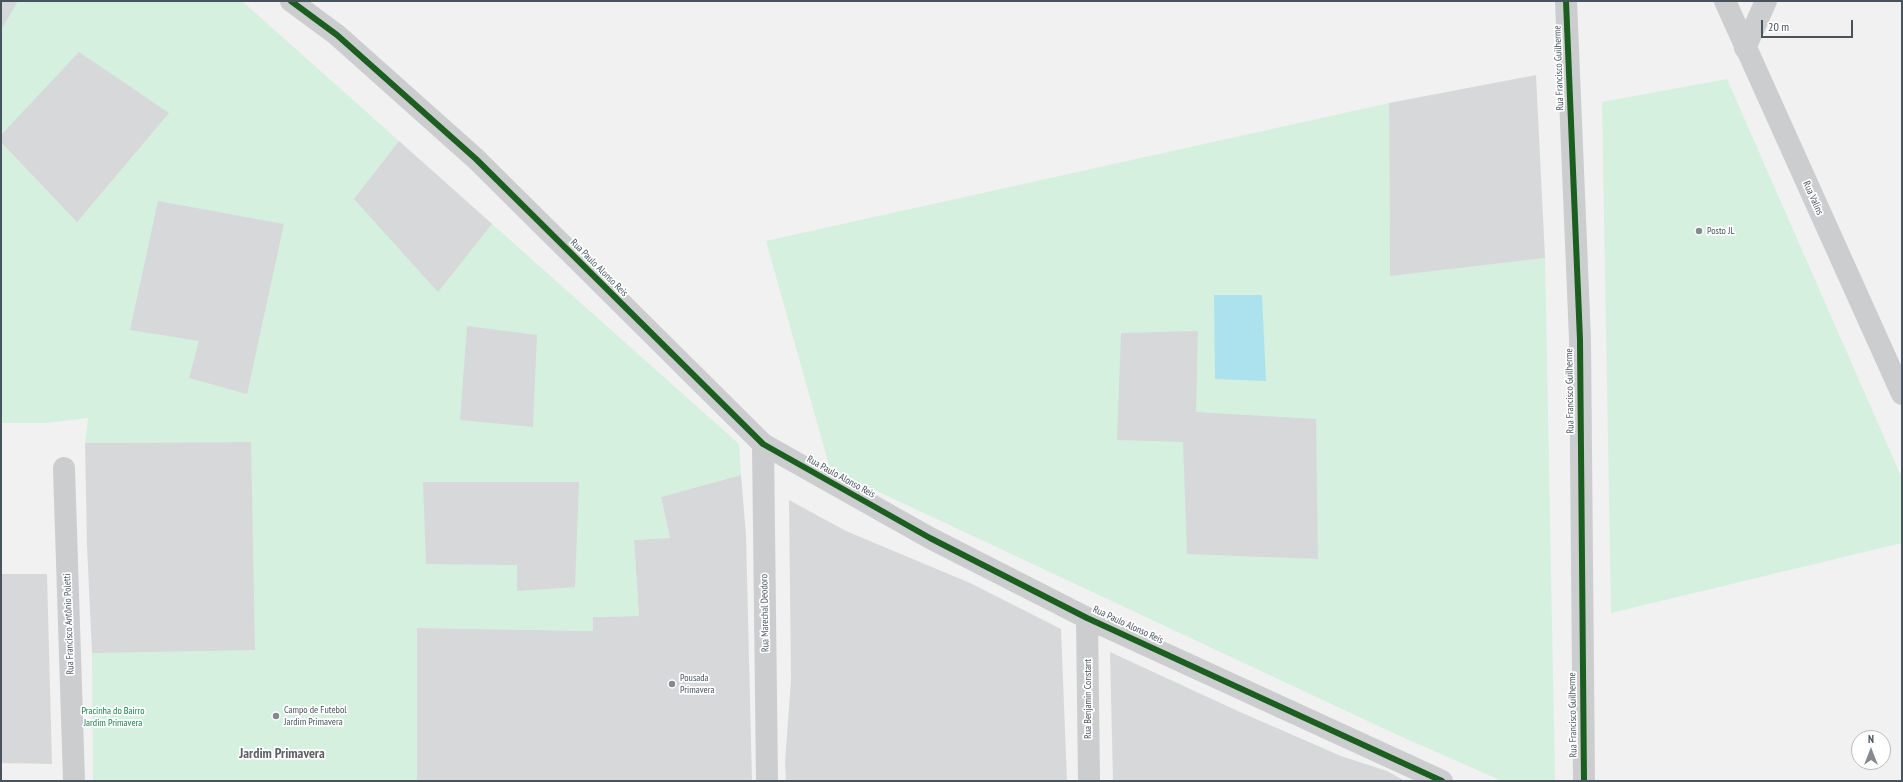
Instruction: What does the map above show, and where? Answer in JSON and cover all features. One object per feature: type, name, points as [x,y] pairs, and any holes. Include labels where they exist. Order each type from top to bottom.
[{"type":"street","name":"Rua Paulo Alonso Reis","points":[[291,1],[337,35],[476,159],[763,444],[930,538],[1087,618],[1442,781]]},
{"type":"street","name":"Rua Francisco Guilherme","points":[[1566,1],[1580,340],[1584,781]]},
{"type":"street","name":"Rua Valins","points":[[1725,1],[1902,394]]},
{"type":"street","points":[[1745,48],[1766,1]]},
{"type":"street","name":"Rua Marechal Deodoro","points":[[763,444],[767,781]]},
{"type":"street","name":"Rua Francisco Antônio Poletti","points":[[64,468],[74,781]]},
{"type":"street","name":"Rua Benjamin Constant","points":[[1087,618],[1089,781]]},
{"type":"green space","name":"Pracinha do Bairro Jardim Primavera","points":[[1,1],[242,1],[739,444],[741,475],[661,497],[670,538],[634,540],[639,616],[593,617],[593,631],[417,628],[417,781],[93,781],[92,653],[251,442],[85,443],[88,418],[46,423],[1,423]]},
{"type":"green space","points":[[1727,79],[1902,478],[1902,543],[1611,613],[1602,102]]},
{"type":"green space","points":[[1389,103],[1390,275],[1545,258],[1555,781],[1502,781],[1391,732],[830,469],[766,241]]},
{"type":"water","points":[[1214,295],[1262,295],[1266,381],[1215,379]]},
{"type":"building","points":[[1,1],[18,1],[1,30]]},
{"type":"building","points":[[79,52],[169,113],[77,222],[1,142],[1,135]]},
{"type":"building","points":[[1536,75],[1545,258],[1390,276],[1389,103]]},
{"type":"building","points":[[399,141],[492,224],[438,292],[354,199]]},
{"type":"building","points":[[158,201],[284,224],[247,394],[189,378],[199,341],[130,330]]},
{"type":"building","points":[[467,326],[537,335],[533,427],[460,420]]},
{"type":"building","points":[[1198,331],[1196,412],[1316,419],[1318,559],[1187,554],[1183,442],[1117,440],[1121,333]]},
{"type":"building","points":[[251,442],[255,650],[92,653],[87,546],[85,443]]},
{"type":"building","points":[[741,475],[746,535],[752,781],[417,781],[417,628],[593,631],[593,617],[639,616],[634,540],[670,538],[661,497]]},
{"type":"building","points":[[423,482],[579,482],[575,587],[517,591],[517,565],[426,564]]},
{"type":"building","points":[[789,500],[846,531],[970,583],[1061,629],[1067,781],[786,781],[785,762],[791,680]]},
{"type":"building","points":[[1,574],[47,574],[52,764],[1,763]]},
{"type":"building","points":[[1110,652],[1240,712],[1341,756],[1387,771],[1405,781],[1113,781]]},
{"type":"cycle path","points":[[291,1],[337,35],[476,159],[763,444],[930,538],[1087,618],[1442,781]]},
{"type":"cycle path","points":[[1566,1],[1580,340],[1584,781]]},
{"type":"place","name":"Posto JL","points":[[1699,231]]},
{"type":"place","name":"Pousada Primavera","points":[[672,684]]},
{"type":"place","name":"Campo de Futebol Jardim Primavera","points":[[276,716]]},
{"type":"district","name":"Jardim Primavera","points":[[282,754]]}]
